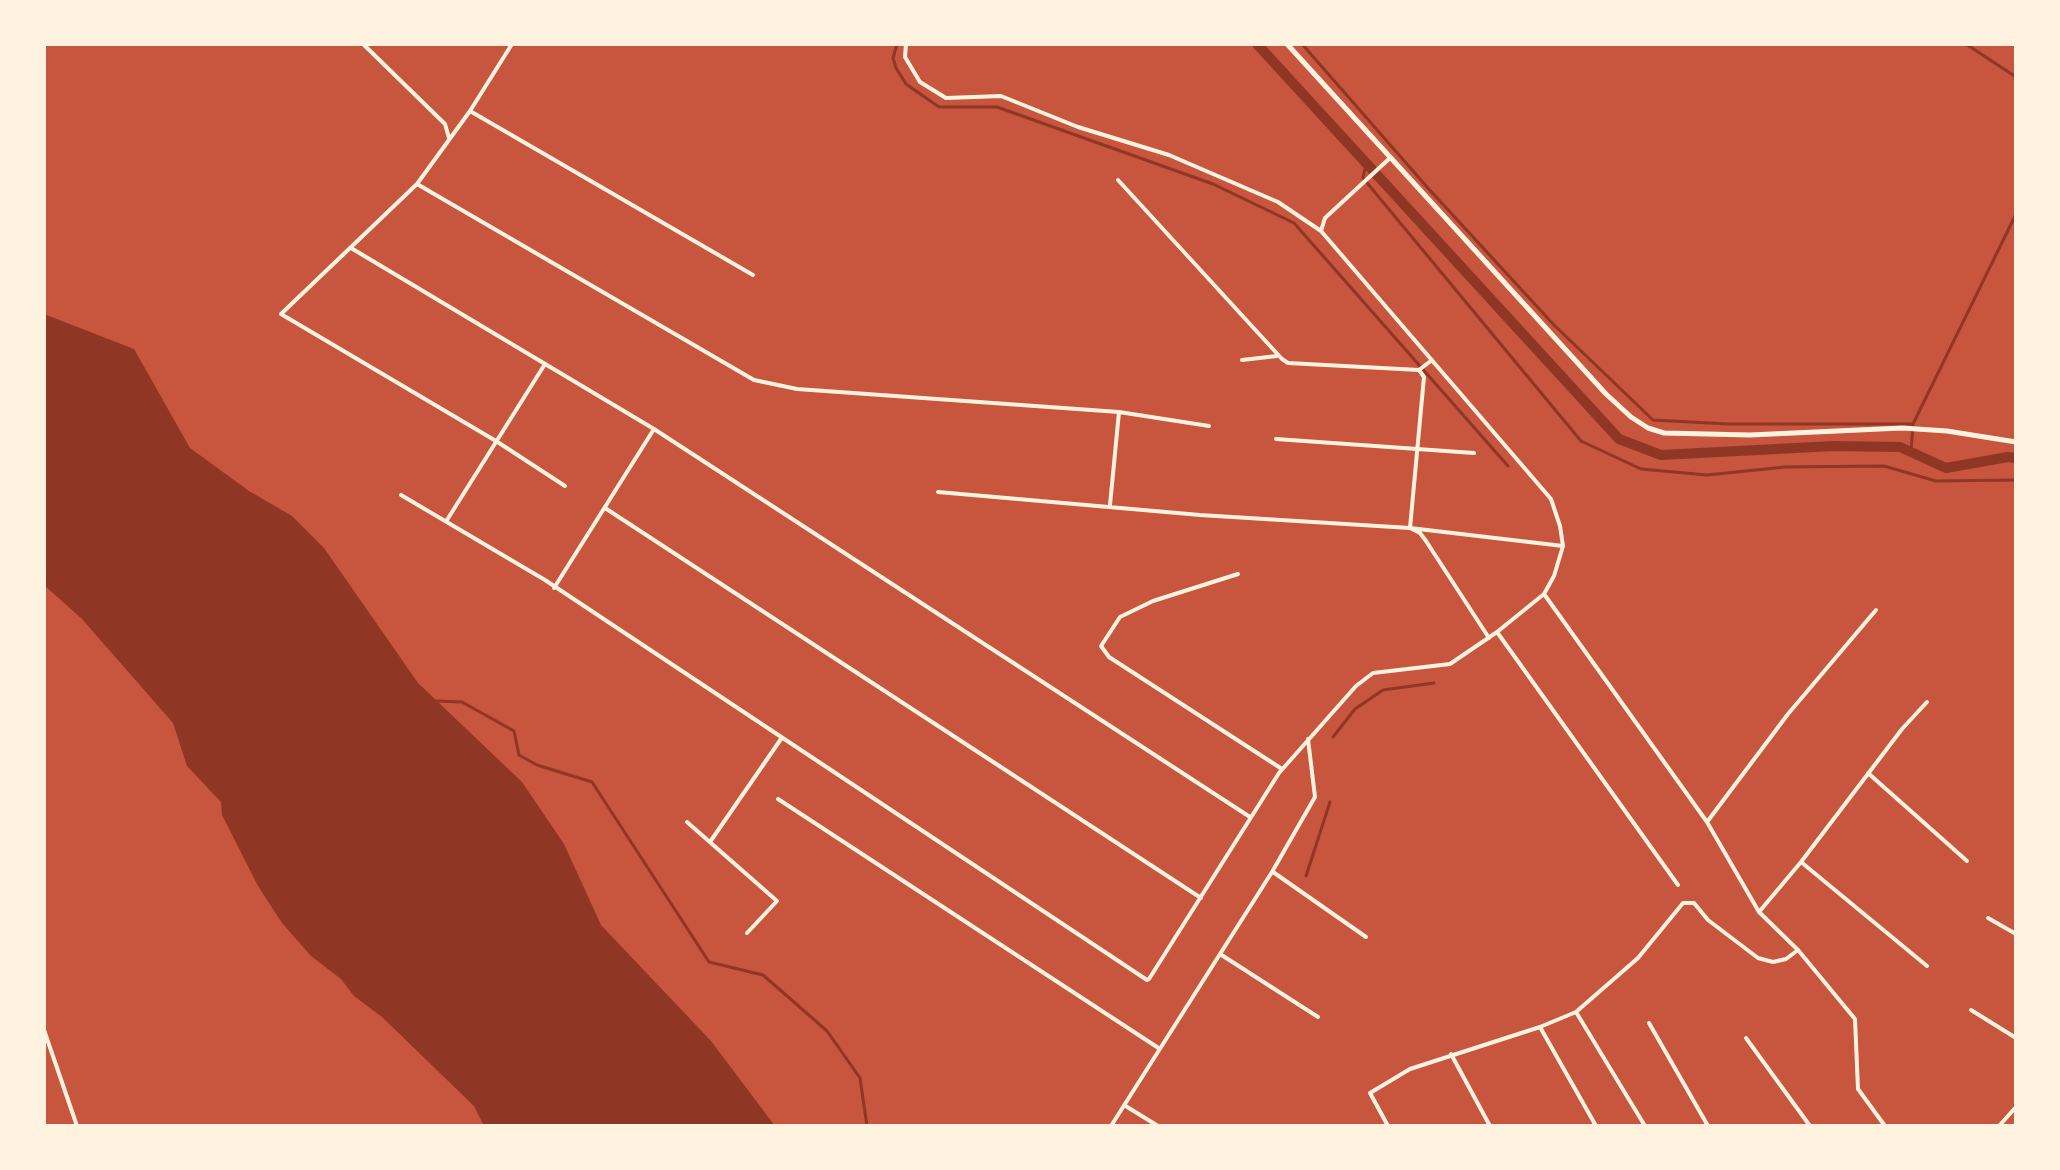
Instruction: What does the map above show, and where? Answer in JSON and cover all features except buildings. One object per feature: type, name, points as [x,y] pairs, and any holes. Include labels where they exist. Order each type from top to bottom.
[{"type":"street","points":[[363,44],[445,124],[449,138]]},
{"type":"street","points":[[512,44],[470,111],[417,184],[281,314],[496,441],[565,486]]},
{"type":"street","points":[[401,495],[447,520],[554,588],[1147,980],[1282,769],[1356,686],[1373,673],[1450,664],[1497,632],[1544,594],[1554,576],[1563,546],[1560,526],[1551,499],[1321,231],[1278,202],[1169,155],[1078,127],[1001,96],[946,98],[920,82],[905,57],[906,44]]},
{"type":"street","points":[[1287,44],[1606,394],[1648,428],[1664,433],[1735,435],[1902,428],[1947,431],[2016,442]]},
{"type":"street","points":[[470,111],[753,275]]},
{"type":"street","points":[[1321,231],[1325,218],[1391,157]]},
{"type":"street","points":[[1118,180],[1277,356],[1288,363],[1419,370],[1432,360]]},
{"type":"street","points":[[417,184],[754,380],[797,389],[1119,412],[1209,426]]},
{"type":"street","points":[[351,248],[654,429],[1250,817]]},
{"type":"street","points":[[1242,360],[1277,356]]},
{"type":"street","points":[[447,520],[545,364]]},
{"type":"street","points":[[1410,528],[1424,377],[1419,370]]},
{"type":"street","points":[[1110,505],[1119,412]]},
{"type":"street","points":[[554,588],[654,429]]},
{"type":"street","points":[[1276,439],[1474,453]]},
{"type":"street","points":[[938,492],[1200,515],[1410,528],[1563,546]]},
{"type":"street","points":[[605,508],[1201,898]]},
{"type":"street","points":[[1410,528],[1420,533],[1426,541],[1489,638]]},
{"type":"street","points":[[1238,574],[1153,601],[1120,617],[1101,646],[1109,657],[1282,769]]},
{"type":"street","points":[[1544,594],[1707,822],[1759,912],[1798,950],[1855,1019],[1858,1089],[1885,1126]]},
{"type":"street","points":[[1707,822],[1788,714],[1876,610]]},
{"type":"street","points":[[1497,632],[1678,885]]},
{"type":"street","points":[[1759,912],[1927,702]]},
{"type":"street","points":[[710,843],[781,739]]},
{"type":"street","points":[[1111,1126],[1272,872],[1315,797],[1308,739]]},
{"type":"street","points":[[1868,773],[1967,861]]},
{"type":"street","points":[[778,799],[1160,1049]]},
{"type":"street","points":[[687,822],[777,901],[747,933]]},
{"type":"street","points":[[1801,862],[1927,966]]},
{"type":"street","points":[[1272,872],[1366,937]]},
{"type":"street","points":[[1388,1126],[1370,1093],[1410,1069],[1540,1027],[1576,1012],[1638,958],[1683,903],[1689,901],[1708,920],[1758,958],[1773,962],[1786,959],[1798,950]]},
{"type":"street","points":[[1988,918],[2016,934]]},
{"type":"street","points":[[1220,954],[1318,1017]]},
{"type":"street","points":[[1971,1010],[2016,1038]]},
{"type":"street","points":[[1576,1012],[1645,1126]]},
{"type":"street","points":[[1649,1023],[1708,1126]]},
{"type":"street","points":[[1540,1027],[1596,1126]]},
{"type":"street","points":[[44,1030],[77,1126]]},
{"type":"street","points":[[1746,1038],[1810,1126]]},
{"type":"street","points":[[1451,1054],[1490,1126]]},
{"type":"street","points":[[1124,1105],[1158,1126]]},
{"type":"street","points":[[1999,1126],[2016,1107]]},
{"type":"shaded area","points":[[44,314],[134,349],[190,448],[249,491],[292,516],[324,548],[418,683],[522,782],[564,844],[601,925],[711,1041],[775,1126],[484,1126],[474,1106],[382,1017],[354,996],[341,979],[311,956],[282,923],[258,886],[222,815],[221,802],[187,766],[173,723],[82,619],[44,585]]},
{"type":"waterway","points":[[897,44],[893,58],[906,84],[939,107],[997,107],[1213,184],[1294,223],[1508,466]]},
{"type":"waterway","points":[[1257,44],[1619,439],[1661,455],[1834,446],[1900,447],[1946,468],[2016,458]]},
{"type":"waterway","points":[[1302,44],[1427,187],[1554,325],[1653,420],[1728,424],[1913,424]]},
{"type":"waterway","points":[[1966,44],[2016,77]]},
{"type":"waterway","points":[[1366,164],[1363,178],[1581,441],[1641,469],[1707,475],[1785,467],[1884,466],[1936,481],[2016,480]]},
{"type":"waterway","points":[[1911,452],[1913,424],[2016,214]]},
{"type":"waterway","points":[[1333,737],[1355,709],[1383,690],[1434,683]]},
{"type":"waterway","points":[[436,701],[462,702],[514,731],[519,755],[537,765],[592,782],[709,962],[763,975],[827,1031],[860,1078],[867,1126]]},
{"type":"waterway","points":[[1306,876],[1330,802]]}]
